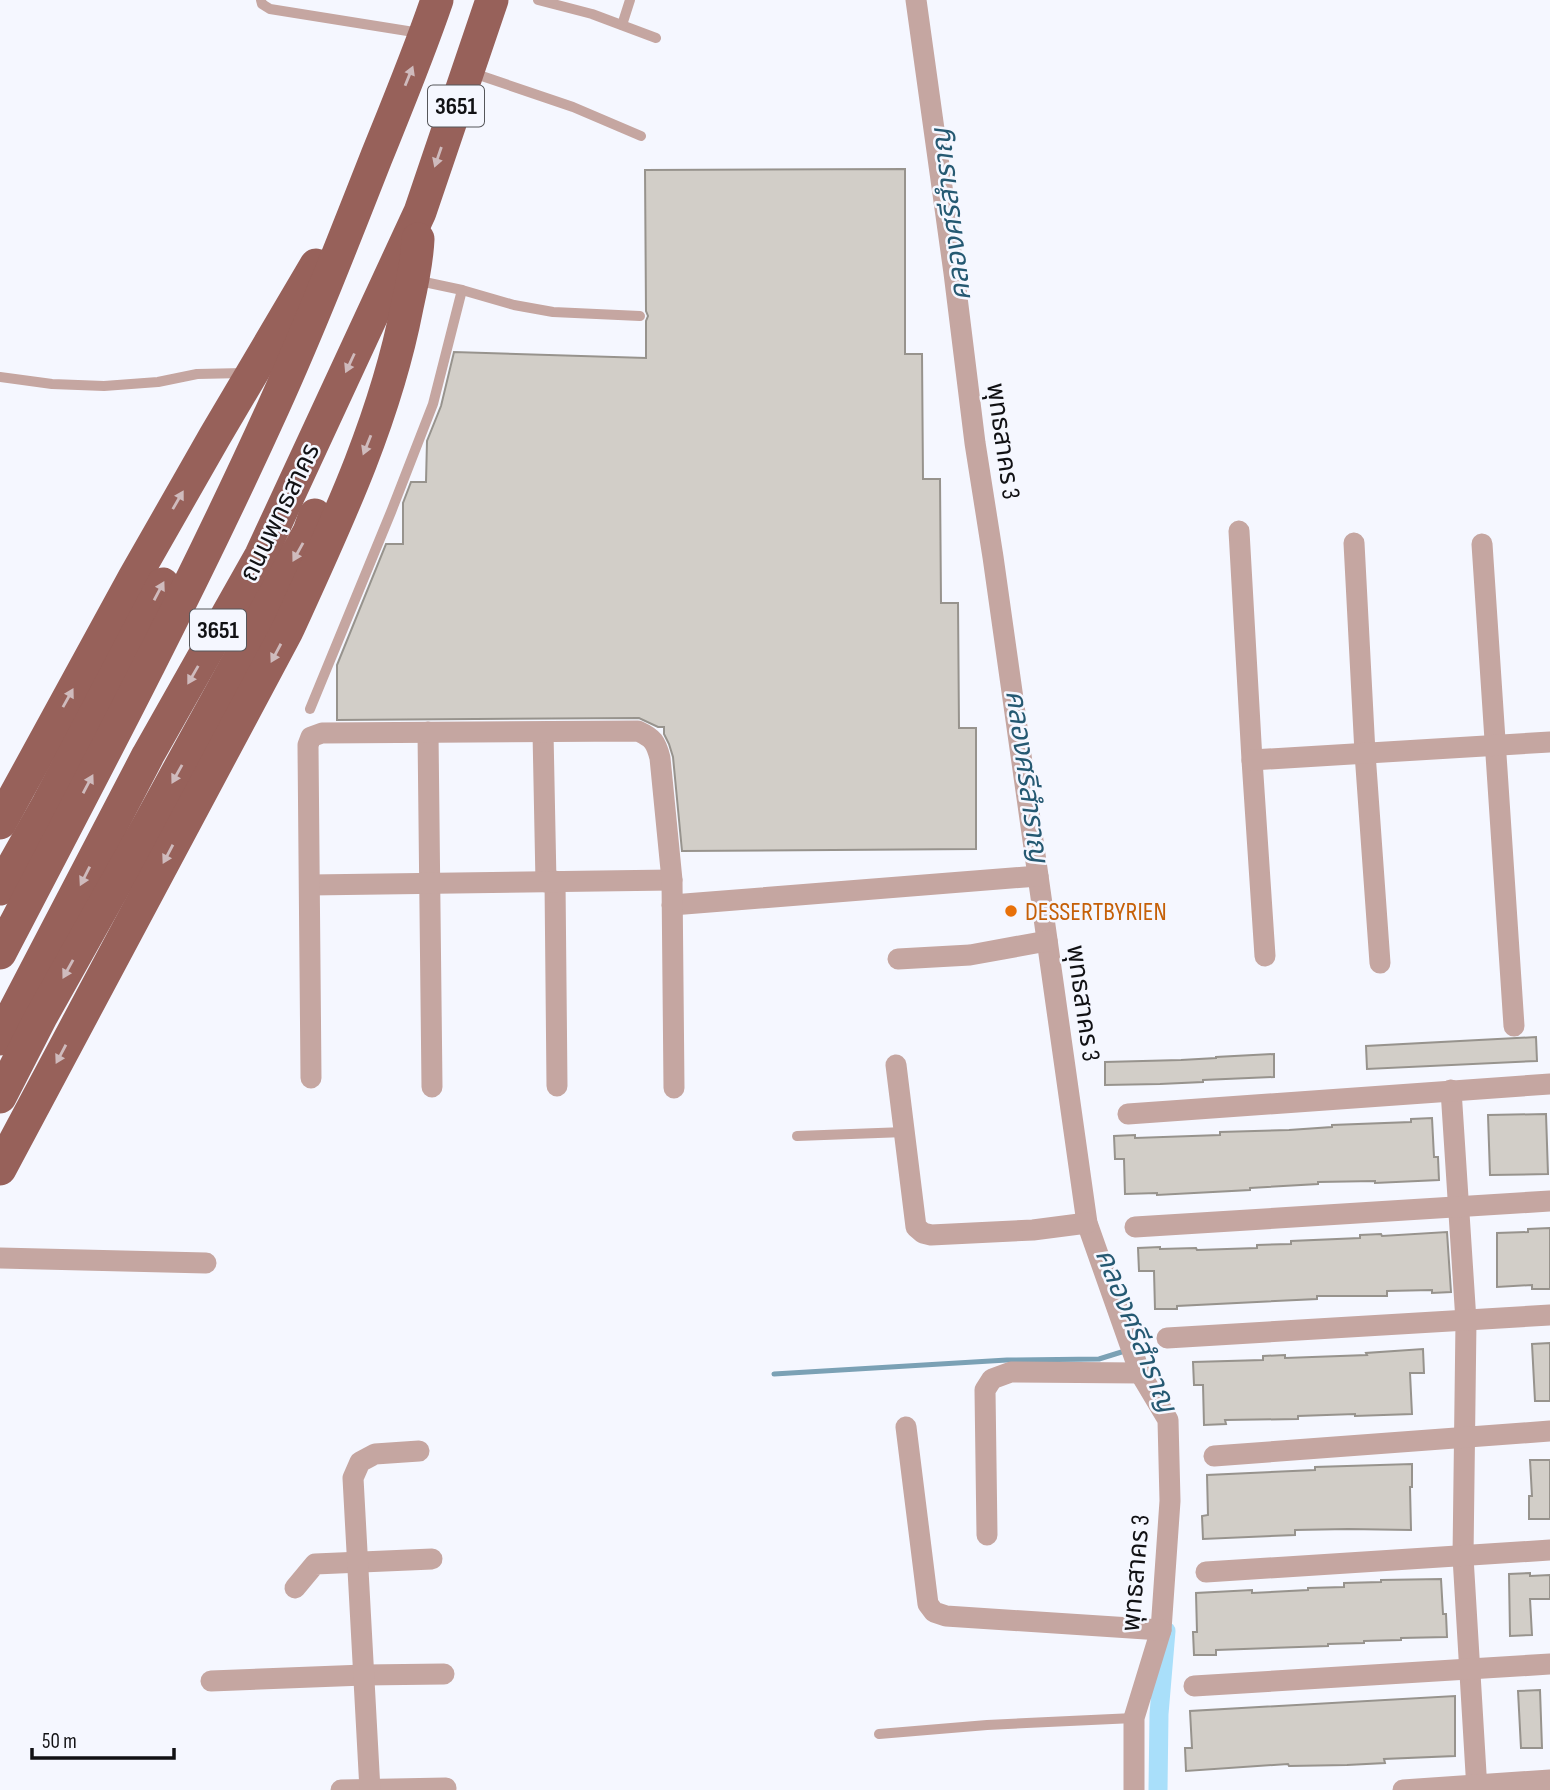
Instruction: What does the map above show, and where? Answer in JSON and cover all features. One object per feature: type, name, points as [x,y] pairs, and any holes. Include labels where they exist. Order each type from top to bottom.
[{"type":"main road","name":"ถนนพุทธสาคร","points":[[0,953],[104,753],[226,507],[307,329],[437,0]]},
{"type":"main road","name":"ถนนพุทธสาคร","points":[[0,1039],[148,755],[261,555],[420,212],[492,0]]},
{"type":"main road","points":[[0,823],[141,566],[303,285],[348,218],[366,185]]},
{"type":"main road","points":[[0,889],[48,804],[232,452],[366,185]]},
{"type":"main road","points":[[0,1169],[287,631],[323,552],[373,431],[394,367],[413,279],[420,212]]},
{"type":"main road","points":[[0,1097],[41,1017],[309,532],[381,345],[420,212]]},
{"type":"street","name":"พุทธสาคร 3","points":[[916,0],[975,443],[1087,1223],[1140,1373],[1168,1420],[1170,1501],[1161,1630],[1134,1718],[1134,1790]]},
{"type":"street","points":[[1239,531],[1265,956]]},
{"type":"street","points":[[1354,543],[1380,963]]},
{"type":"street","points":[[1482,544],[1514,1027]]},
{"type":"street","points":[[310,1078],[308,745],[312,737],[321,733],[638,731],[649,736],[657,745],[660,758],[672,880],[674,1088]]},
{"type":"street","points":[[428,732],[432,1087]]},
{"type":"street","points":[[542,732],[557,1086]]},
{"type":"street","points":[[1252,760],[1550,742]]},
{"type":"street","points":[[672,905],[1038,876]]},
{"type":"street","points":[[310,884],[672,880]]},
{"type":"street","points":[[898,959],[970,955],[1047,942]]},
{"type":"street","points":[[896,1065],[916,1227],[923,1233],[931,1235],[1033,1230],[1087,1223]]},
{"type":"street","points":[[1128,1114],[1550,1084]]},
{"type":"street","points":[[1451,1090],[1465,1321],[1463,1557],[1477,1788]]},
{"type":"street","points":[[1135,1227],[1550,1201]]},
{"type":"street","points":[[0,1258],[206,1263]]},
{"type":"street","points":[[1167,1338],[1550,1315]]},
{"type":"street","points":[[987,1535],[985,1390],[992,1378],[1011,1372],[1140,1373]]},
{"type":"street","points":[[906,1427],[928,1604],[934,1612],[946,1616],[1161,1630]]},
{"type":"street","points":[[1214,1456],[1550,1431]]},
{"type":"street","points":[[370,1790],[353,1478],[360,1462],[375,1454],[419,1451]]},
{"type":"street","points":[[1206,1572],[1550,1550]]},
{"type":"street","points":[[295,1588],[314,1564],[432,1559]]},
{"type":"street","points":[[1194,1686],[1550,1664]]},
{"type":"street","points":[[211,1681],[444,1674]]},
{"type":"street","points":[[1404,1790],[1477,1788],[1550,1780]]},
{"type":"street","points":[[341,1790],[446,1787]]},
{"type":"lane","points":[[261,0],[262,4],[271,9],[425,34]]},
{"type":"lane","points":[[538,0],[592,14],[656,38]]},
{"type":"lane","points":[[622,25],[630,0]]},
{"type":"lane","points":[[467,71],[573,107],[641,136]]},
{"type":"lane","points":[[413,279],[514,305],[553,312],[640,316]]},
{"type":"lane","points":[[310,709],[433,404],[461,290]]},
{"type":"lane","points":[[0,377],[52,384],[104,386],[158,382],[197,374],[253,373]]},
{"type":"lane","points":[[797,1136],[905,1132]]},
{"type":"lane","points":[[880,1734],[987,1725],[1134,1718]]},
{"type":"building","points":[[905,169],[905,354],[922,354],[923,479],[940,479],[941,603],[958,603],[959,728],[976,728],[976,849],[682,851],[673,757],[664,727],[639,718],[337,720],[337,665],[386,544],[403,544],[403,503],[411,482],[426,482],[427,441],[441,406],[454,352],[646,358],[648,316],[645,170]]},
{"type":"building","points":[[1536,1037],[1537,1061],[1367,1069],[1366,1046]]},
{"type":"building","points":[[1274,1054],[1274,1077],[1105,1085],[1105,1062]]},
{"type":"building","points":[[1546,1114],[1548,1174],[1490,1175],[1488,1115]]},
{"type":"building","points":[[1432,1118],[1434,1157],[1438,1157],[1439,1180],[1318,1182],[1250,1190],[1125,1194],[1124,1159],[1115,1159],[1114,1136],[1135,1135],[1135,1138],[1220,1135],[1220,1132],[1411,1122],[1411,1119]]},
{"type":"building","points":[[1550,1228],[1550,1289],[1532,1289],[1532,1285],[1497,1287],[1497,1233]]},
{"type":"building","points":[[1447,1232],[1451,1292],[1387,1291],[1387,1296],[1317,1296],[1317,1299],[1155,1309],[1154,1271],[1139,1271],[1138,1248],[1257,1248],[1257,1245],[1291,1244],[1291,1241],[1360,1238],[1360,1235]]},
{"type":"building","points":[[1550,1343],[1550,1401],[1535,1401],[1532,1344]]},
{"type":"building","points":[[1423,1349],[1424,1373],[1410,1373],[1412,1414],[1298,1416],[1298,1419],[1225,1420],[1226,1424],[1204,1425],[1203,1385],[1194,1385],[1193,1362],[1263,1360],[1263,1356],[1285,1355],[1285,1358],[1367,1355],[1366,1353]]},
{"type":"building","points":[[1530,1460],[1550,1460],[1550,1519],[1529,1519],[1529,1496],[1532,1496]]},
{"type":"building","points":[[1412,1464],[1411,1530],[1295,1530],[1295,1535],[1203,1539],[1202,1516],[1208,1515],[1207,1475],[1315,1470],[1315,1467]]},
{"type":"building","points":[[1530,1573],[1530,1576],[1550,1575],[1550,1599],[1530,1599],[1532,1635],[1510,1636],[1509,1574]]},
{"type":"building","points":[[1441,1579],[1447,1637],[1401,1638],[1328,1646],[1216,1650],[1216,1655],[1194,1655],[1193,1632],[1197,1632],[1196,1593],[1308,1590],[1344,1587],[1344,1583]]},
{"type":"building","points":[[1540,1690],[1542,1748],[1521,1748],[1518,1691]]},
{"type":"building","points":[[1455,1696],[1455,1756],[1384,1759],[1385,1763],[1288,1764],[1186,1771],[1185,1748],[1192,1748],[1190,1711]]},
{"type":"waterway","points":[[774,1374],[1007,1360],[1099,1359],[1128,1350]]},
{"type":"waterway","name":"คลองศรีสำราญ","points":[[1158,1790],[1159,1714],[1166,1631]]},
{"type":"place","name":"DESSERTBYRIEN","points":[[1011,911]]}]
